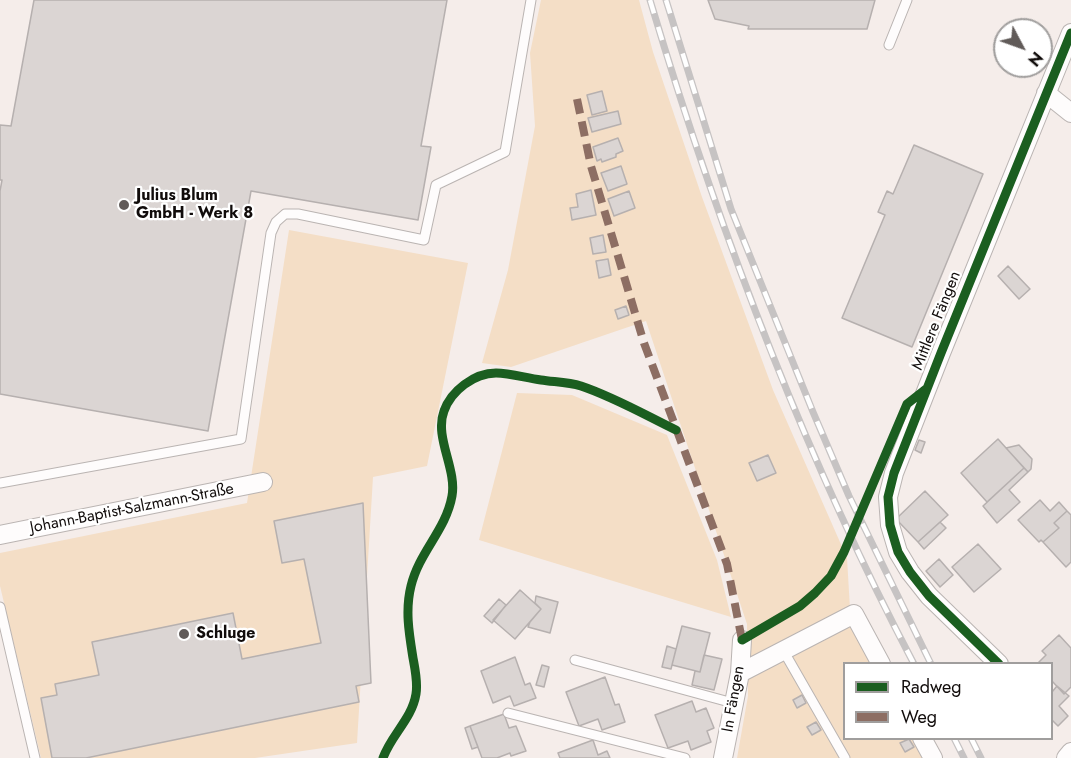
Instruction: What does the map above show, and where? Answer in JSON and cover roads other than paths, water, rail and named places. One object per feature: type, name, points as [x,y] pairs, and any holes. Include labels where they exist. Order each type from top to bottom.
[{"type":"street","name":"Mittlere Fängen","points":[[998,662],[929,596],[910,572],[898,552],[890,525],[888,497],[894,473],[933,371],[1071,33]]},
{"type":"street","points":[[1046,93],[1071,113]]},
{"type":"street","name":"Johann-Baptist-Salzmann-Straße","points":[[0,535],[263,482]]},
{"type":"street","points":[[740,673],[854,614],[880,662]]},
{"type":"street","name":"In Fängen","points":[[723,758],[740,673],[742,640]]},
{"type":"street","points":[[1066,758],[1071,752]]},
{"type":"lane","points":[[0,483],[241,439],[272,233],[276,222],[285,214],[298,214],[424,240],[436,185],[505,152],[531,0]]},
{"type":"lane","points":[[889,45],[907,0]]},
{"type":"lane","points":[[0,607],[35,758]]},
{"type":"lane","points":[[783,650],[844,758]]},
{"type":"lane","points":[[575,660],[733,703]]},
{"type":"lane","points":[[508,713],[685,758]]},
{"type":"railway","points":[[650,0],[704,170],[766,338],[835,503],[913,662]]},
{"type":"railway","points":[[666,0],[731,209],[849,496],[930,662]]},
{"type":"railway","points":[[955,740],[964,758]]},
{"type":"railway","points":[[972,740],[981,758]]},
{"type":"place","name":"Julius Blum GmbH - Werk 8","points":[[124,205]]},
{"type":"place","name":"Schluge","points":[[184,634]]}]
